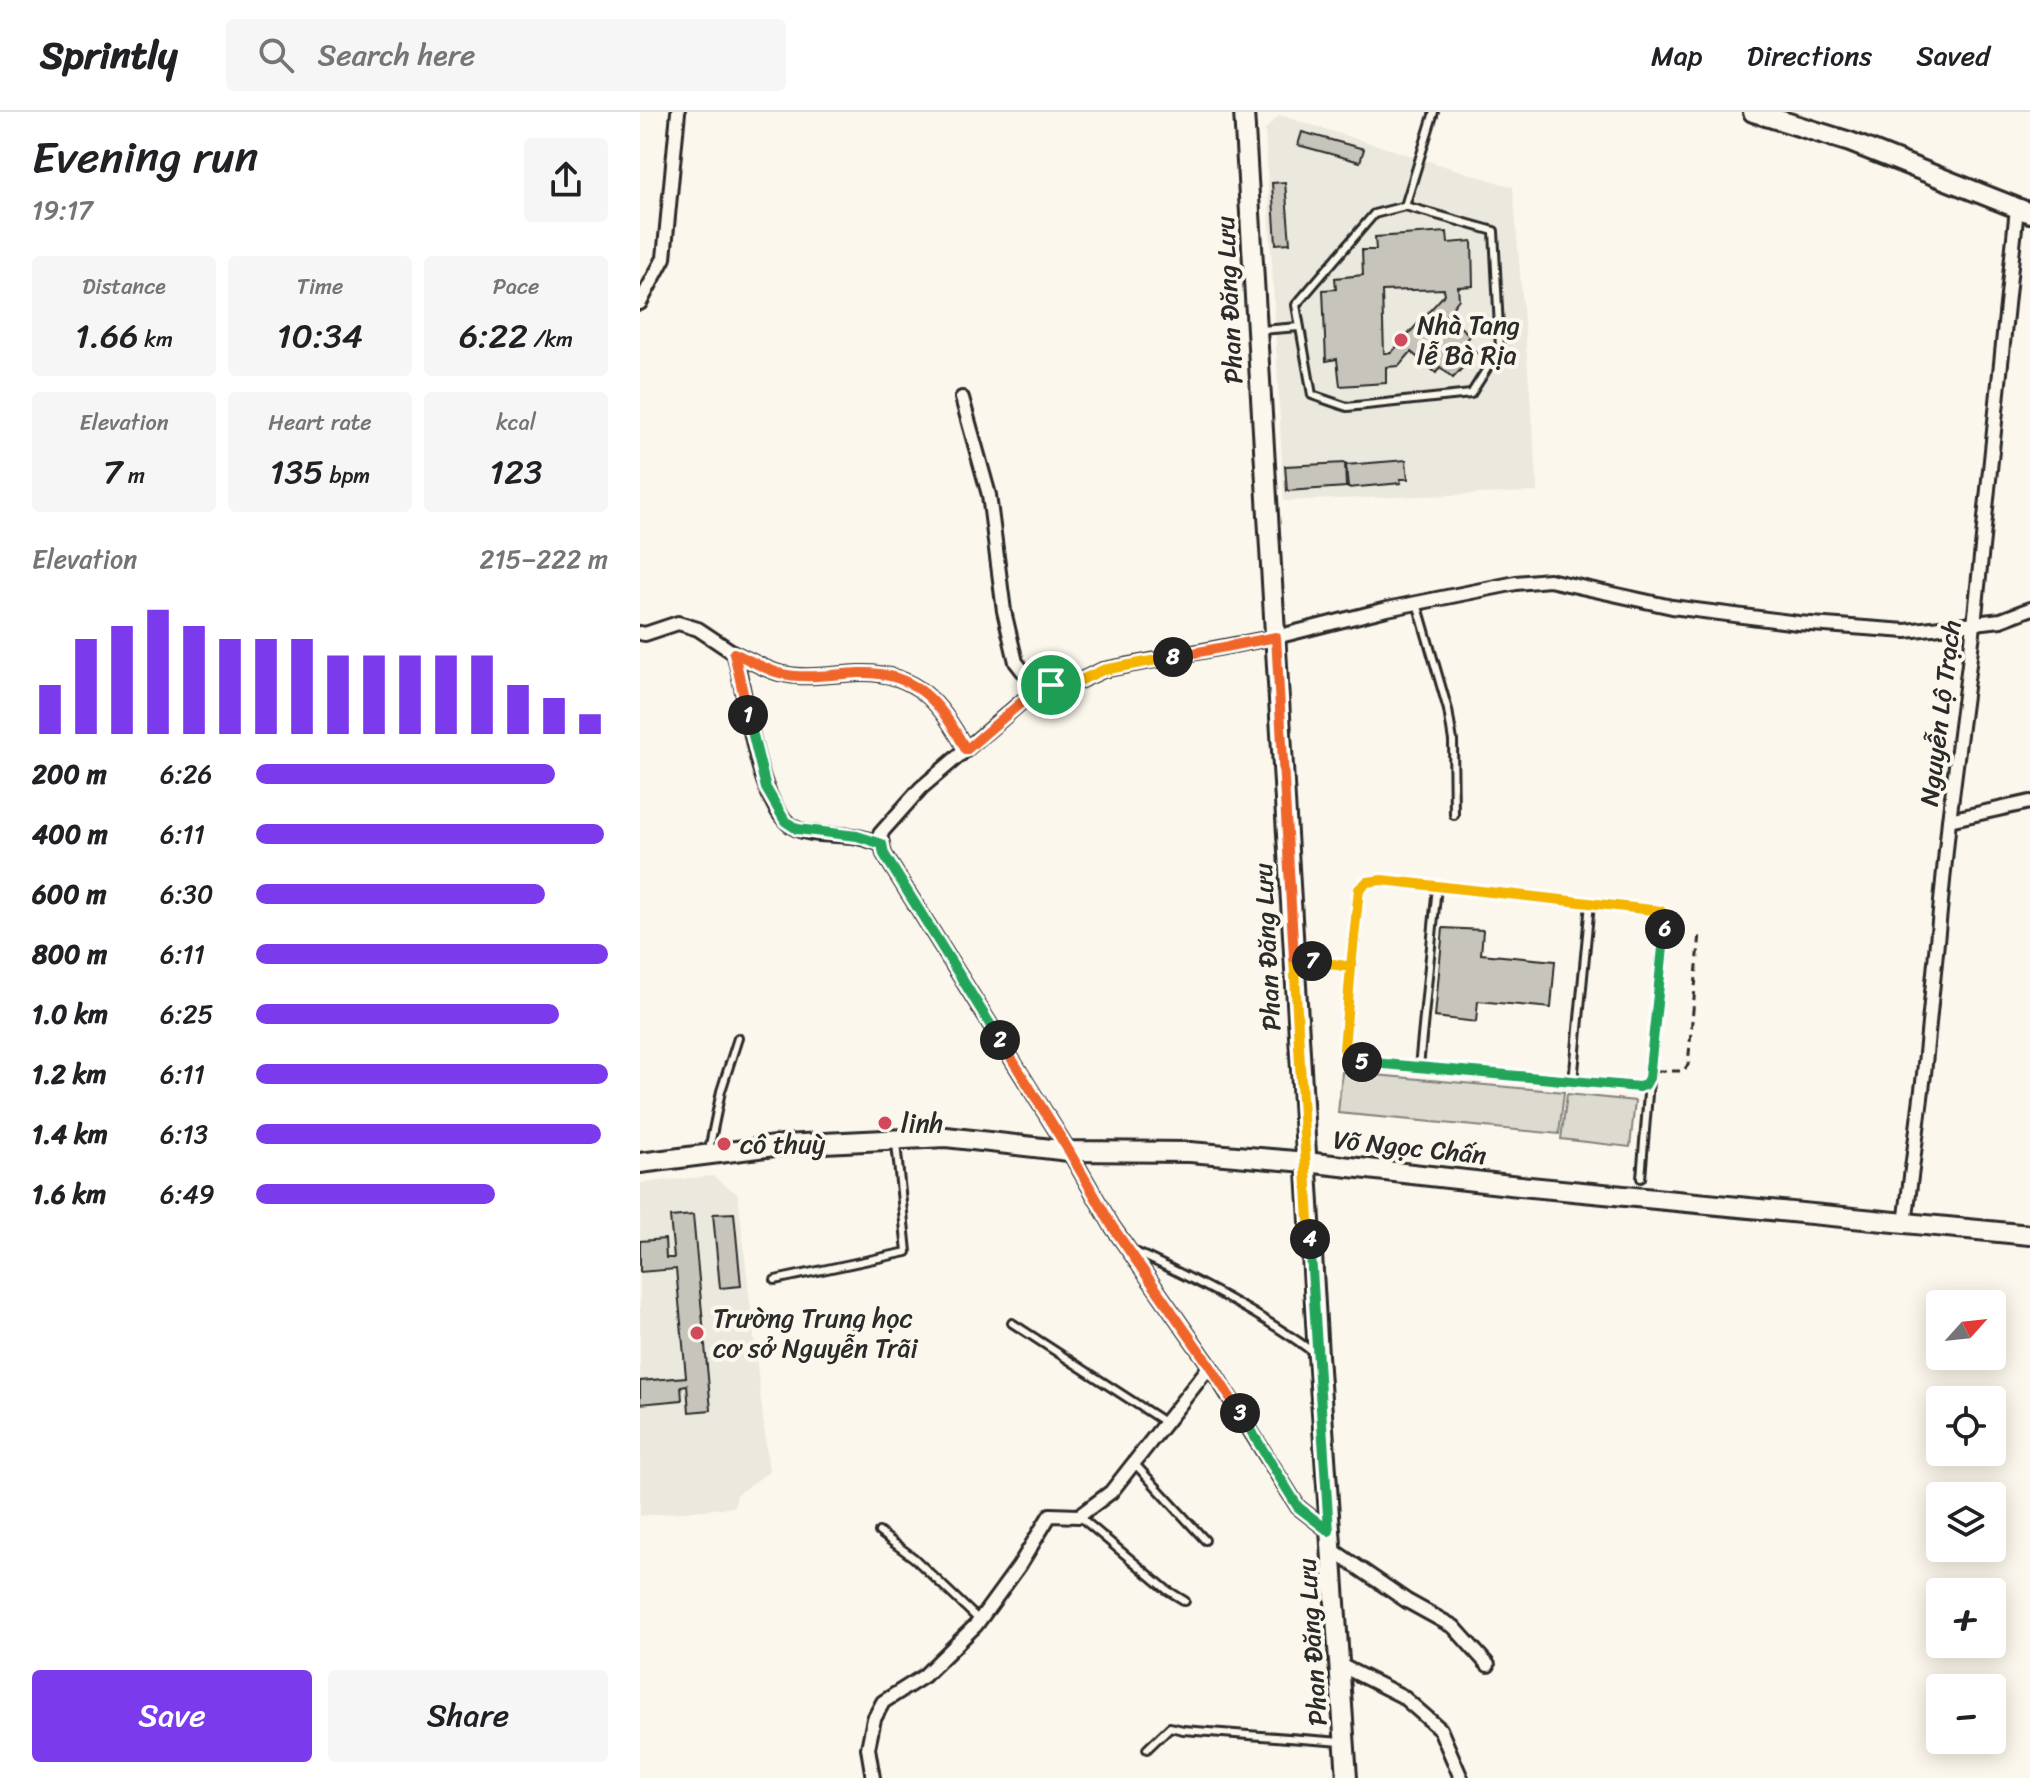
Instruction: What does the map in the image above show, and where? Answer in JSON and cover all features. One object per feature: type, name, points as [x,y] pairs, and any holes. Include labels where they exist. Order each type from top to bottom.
[{"type":"street","points":[[640,303],[664,258],[678,112]]},
{"type":"street","name":"Phan Đăng Lưu","points":[[1244,112],[1306,1162],[1347,1778]]},
{"type":"street","points":[[1753,112],[1850,142],[2023,210]]},
{"type":"street","name":"Nguyễn Lộ Trạch","points":[[1905,1224],[1924,1074],[1949,820],[2023,210]]},
{"type":"street","points":[[962,398],[989,495],[1004,611],[1016,662],[1023,671],[1051,685]]},
{"type":"street","points":[[1488,1665],[1454,1627],[1407,1601],[1330,1540],[1298,1507],[1210,1366],[1128,1249],[884,854],[880,834],[921,788],[1038,688],[1077,682],[1103,670],[1276,637],[1516,583],[1549,580],[1672,607],[1798,623],[1906,631],[1974,625],[2009,618],[2030,609]]},
{"type":"street","points":[[640,633],[678,623],[698,629],[734,653],[777,673],[824,676],[860,673],[889,675],[905,680],[943,710],[966,750]]},
{"type":"street","points":[[734,653],[759,766],[776,808],[785,821],[797,829],[857,836],[882,844]]},
{"type":"street","points":[[1949,820],[2030,802]]},
{"type":"street","name":"Võ Ngọc Chấn","points":[[640,1163],[709,1153],[946,1137],[1069,1151],[1190,1152],[1306,1162],[2030,1235]]},
{"type":"street","points":[[873,1778],[868,1748],[874,1719],[883,1702],[924,1676],[979,1620],[1019,1566],[1050,1515],[1079,1516],[1111,1492],[1210,1366]]},
{"type":"street","points":[[1340,1665],[1402,1696],[1440,1729],[1461,1778]]},
{"type":"lane","points":[[1405,206],[1434,112]]},
{"type":"lane","points":[[1405,206],[1494,231],[1500,348],[1471,394],[1347,407],[1312,395],[1296,305],[1374,214],[1405,206]]},
{"type":"lane","points":[[1257,330],[1299,327]]},
{"type":"lane","points":[[1417,603],[1448,710],[1453,741],[1454,815]]},
{"type":"lane","points":[[1641,1178],[1666,920],[1661,911],[1382,880],[1367,882],[1359,889],[1344,1049],[1349,1057],[1358,1062],[1639,1087],[1645,1085],[1649,1078]]},
{"type":"lane","points":[[1419,1067],[1437,886]]},
{"type":"lane","points":[[1573,1082],[1590,903]]},
{"type":"lane","points":[[1294,958],[1351,967]]},
{"type":"lane","points":[[709,1153],[721,1091],[738,1038]]},
{"type":"lane","points":[[775,1280],[907,1252],[896,1138]]},
{"type":"lane","points":[[1128,1249],[1196,1279],[1318,1355]]},
{"type":"lane","points":[[1012,1323],[1166,1423]]},
{"type":"lane","points":[[1135,1464],[1205,1540]]},
{"type":"lane","points":[[1079,1516],[1167,1590],[1185,1601]]},
{"type":"lane","points":[[879,1532],[914,1558],[979,1620]]},
{"type":"lane","points":[[1147,1749],[1170,1727],[1345,1742]]},
{"type":"path","points":[[1650,1070],[1683,1071],[1688,1065],[1700,933]]},
{"type":"shaded area","name":"Nhà Tang lễ Bà Rịa","points":[[1279,115],[1513,187],[1538,492],[1284,501],[1265,130]]},
{"type":"shaded area","points":[[1342,1072],[1564,1092],[1559,1134],[1338,1113]]},
{"type":"shaded area","points":[[1567,1094],[1635,1101],[1630,1147],[1561,1139]]},
{"type":"shaded area","name":"Trường Trung học cơ sở Nguyễn Trãi","points":[[713,1176],[738,1194],[769,1472],[737,1494],[734,1507],[640,1516],[640,1183]]},
{"type":"building","points":[[1302,132],[1364,149],[1360,162],[1298,145]]},
{"type":"building","points":[[1285,182],[1290,243],[1276,244],[1272,183]]},
{"type":"building","points":[[1447,232],[1448,243],[1472,241],[1473,286],[1458,287],[1459,299],[1446,316],[1470,335],[1465,341],[1476,353],[1453,378],[1440,367],[1436,373],[1411,352],[1399,366],[1386,367],[1386,383],[1340,386],[1337,359],[1326,361],[1323,290],[1336,289],[1335,278],[1363,275],[1362,250],[1376,250],[1375,237]],"holes":[[[1444,289],[1445,294],[1391,353],[1384,353],[1382,291]]]},
{"type":"building","points":[[1406,460],[1408,479],[1400,479],[1401,483],[1348,488],[1346,465]]},
{"type":"building","points":[[1345,463],[1346,487],[1287,491],[1285,466]]},
{"type":"building","points":[[1443,928],[1483,930],[1481,954],[1555,961],[1551,1008],[1478,1001],[1476,1022],[1435,1017]]},
{"type":"building","points":[[734,1213],[741,1286],[720,1288],[713,1214]]},
{"type":"building","points":[[693,1215],[711,1410],[689,1412],[687,1385],[681,1386],[682,1400],[640,1404],[640,1381],[686,1377],[676,1269],[640,1272],[640,1241],[665,1239],[666,1258],[674,1258],[670,1217]]},
{"type":"place","name":"Nhà Tang lễ Bà Rịa","points":[[1401,340]]},
{"type":"place","name":"linh","points":[[885,1123]]},
{"type":"place","name":"cô thuỳ","points":[[724,1144]]},
{"type":"place","name":"Trường Trung học cơ sở Nguyễn Trãi","points":[[697,1333]]},
{"type":"route","points":[[1051,685],[1038,688],[966,750],[943,710],[905,680],[889,675],[860,673],[824,676],[777,673],[734,653],[759,766],[776,808],[785,821],[797,829],[857,836],[882,844],[884,854],[1069,1151],[1112,1226],[1210,1366],[1298,1507],[1329,1531],[1294,958],[1351,967],[1344,1049],[1349,1057],[1358,1062],[1639,1087],[1645,1085],[1649,1078],[1666,920],[1661,911],[1382,880],[1367,882],[1359,889],[1351,967],[1294,958],[1276,637],[1103,670],[1077,682],[1051,685]]}]
